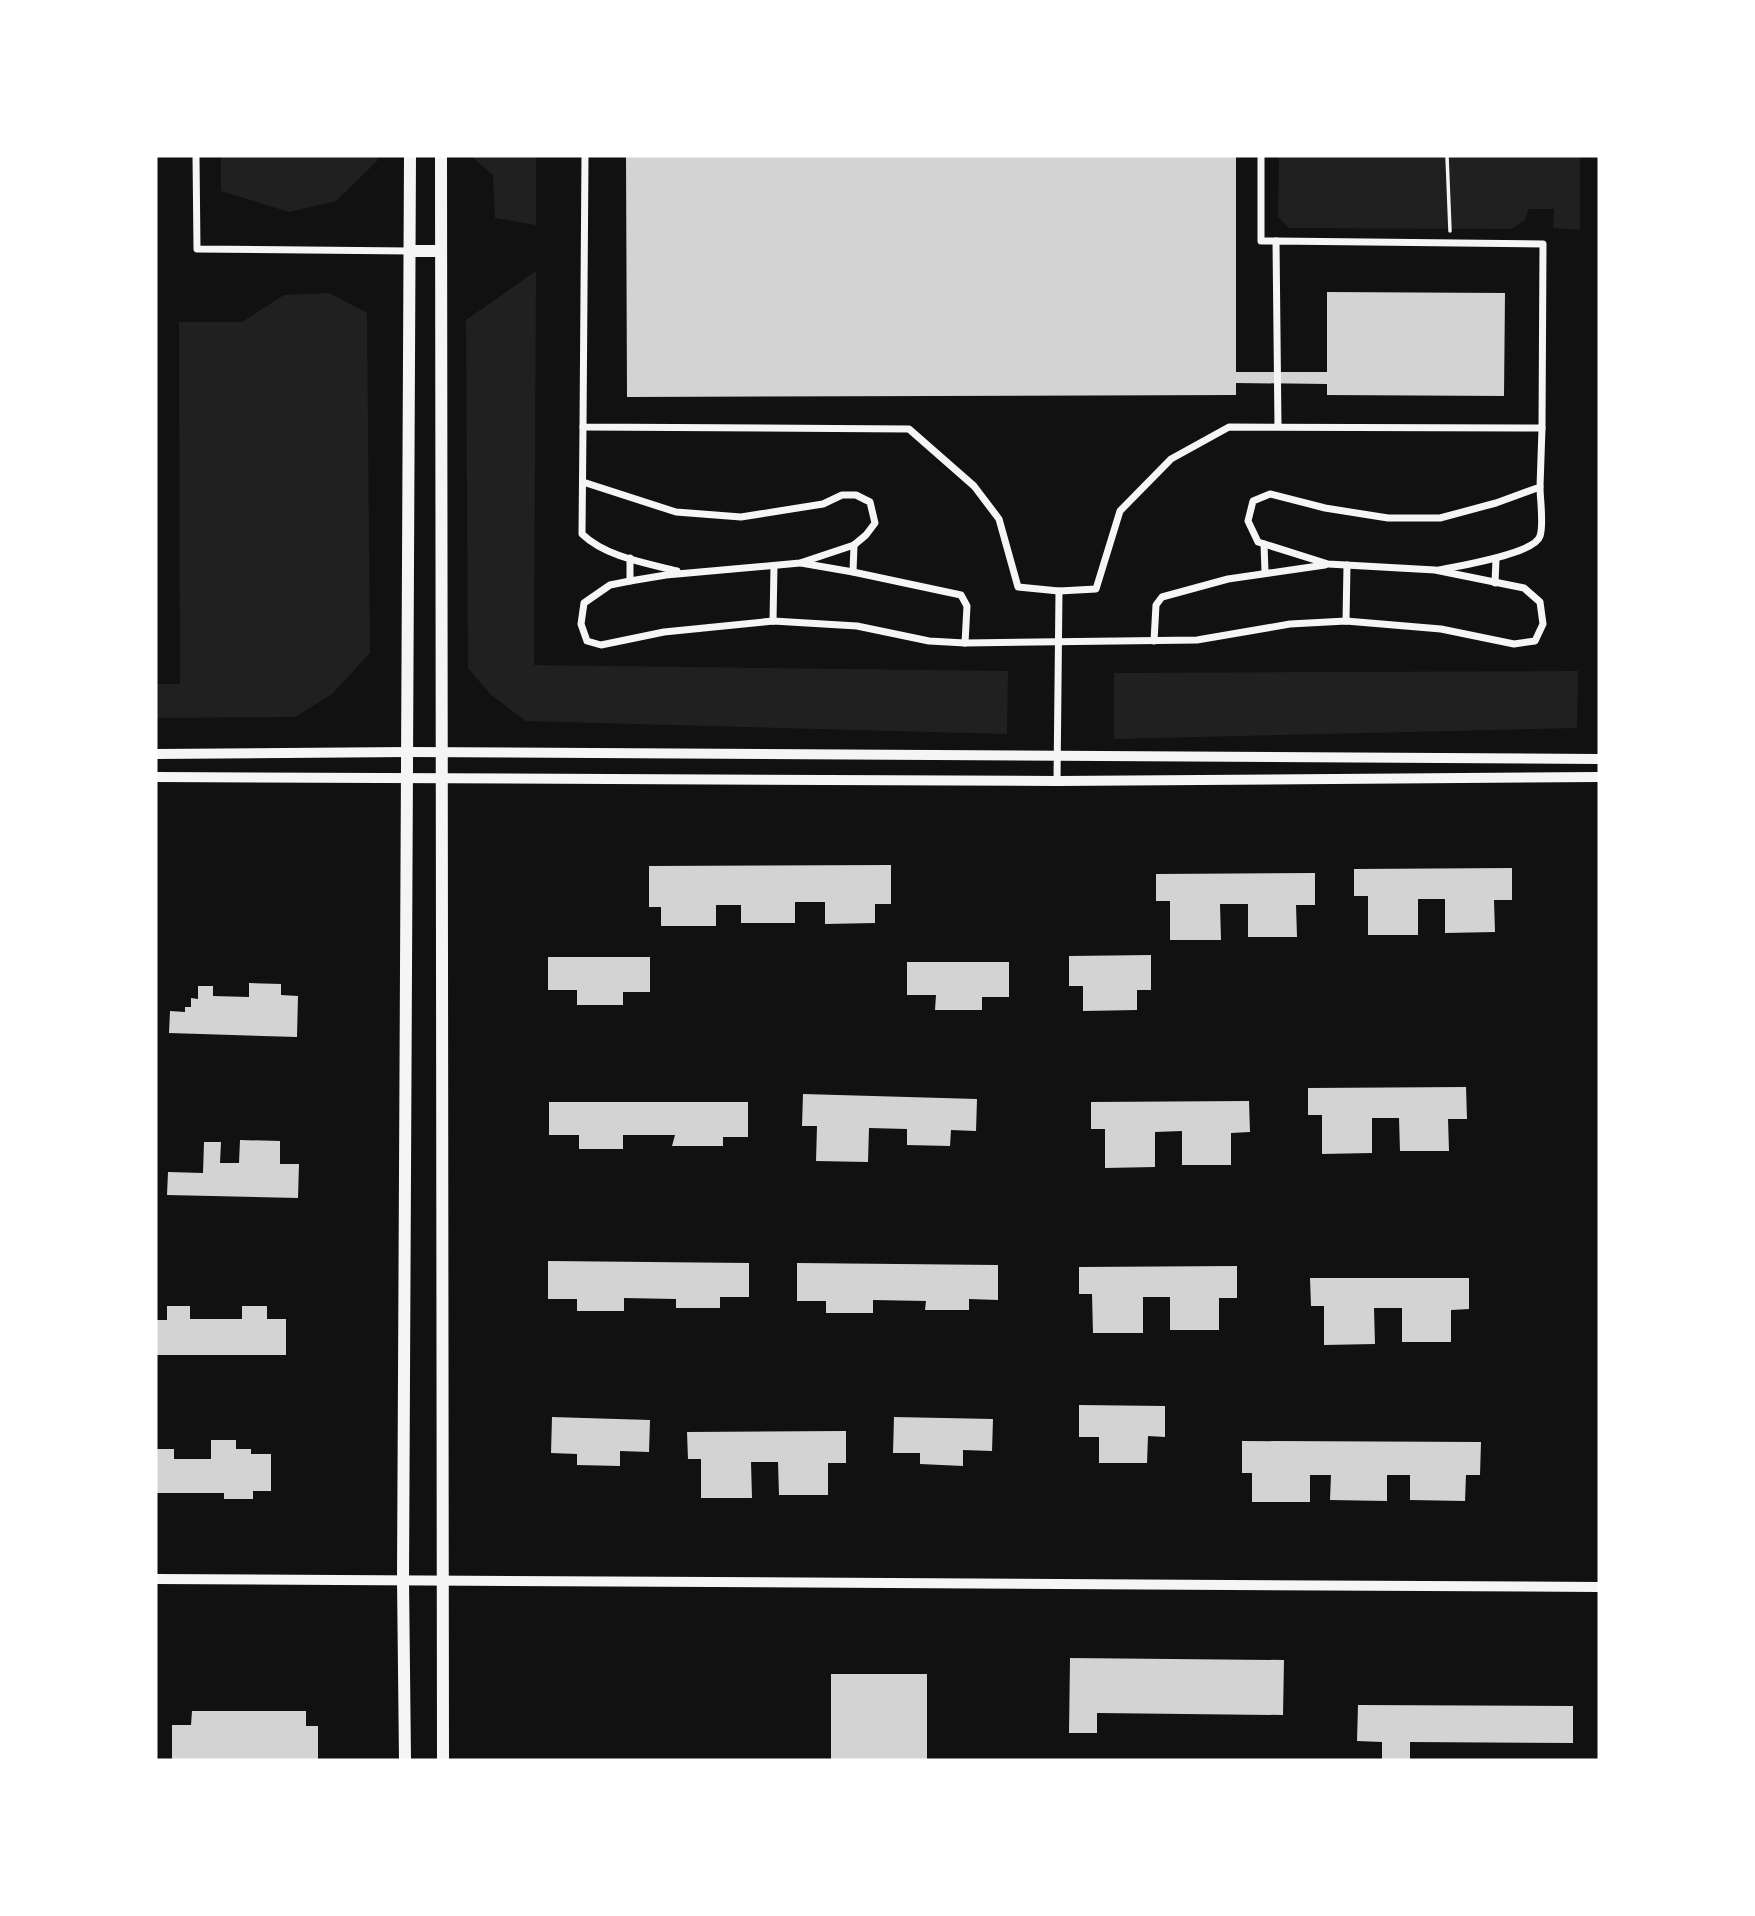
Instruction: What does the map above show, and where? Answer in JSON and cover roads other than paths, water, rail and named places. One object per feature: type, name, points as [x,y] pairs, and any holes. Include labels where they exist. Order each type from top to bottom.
[{"type":"main road","points":[[405,1760],[403,1580],[410,156]]},
{"type":"main road","points":[[440,156],[443,1760]]},
{"type":"main road","points":[[410,251],[441,251]]},
{"type":"street","points":[[196,156],[197,250],[410,251]]},
{"type":"street","points":[[585,156],[582,534],[593,545],[685,573]]},
{"type":"street","points":[[1261,156],[1261,241],[1543,244],[1541,536],[1535,543],[1496,559],[1435,570]]},
{"type":"street","points":[[1276,241],[1278,427]]},
{"type":"street","points":[[583,427],[909,429],[974,486],[999,519],[1018,587],[1059,591],[1096,589],[1120,511],[1171,459],[1229,427],[1542,428]]},
{"type":"street","points":[[583,482],[676,512],[741,517],[823,504],[842,495],[856,495],[870,502],[875,523],[854,545],[800,563],[685,573],[610,585],[584,603],[581,624],[587,640],[601,645],[664,632],[773,621],[857,626],[929,641],[965,643],[1154,642],[1196,640],[1290,624],[1346,621],[1441,629],[1514,644],[1535,641],[1543,624],[1540,601],[1524,588],[1435,570],[1328,564],[1228,579],[1162,597],[1156,605],[1154,642]]},
{"type":"street","points":[[1328,564],[1258,542],[1248,522],[1254,501],[1270,494],[1325,508],[1388,518],[1440,518],[1496,503],[1540,487]]},
{"type":"street","points":[[1264,544],[1265,572]]},
{"type":"street","points":[[853,572],[854,545]]},
{"type":"street","points":[[630,558],[630,581]]},
{"type":"street","points":[[1495,583],[1496,559]]},
{"type":"street","points":[[800,563],[961,595],[967,606],[965,643]]},
{"type":"street","points":[[1346,621],[1347,565]]},
{"type":"street","points":[[773,621],[774,566]]},
{"type":"street","points":[[1057,781],[1059,591]]},
{"type":"street","points":[[156,754],[409,752],[1599,759]]},
{"type":"street","points":[[156,777],[1057,781],[1599,777]]},
{"type":"street","points":[[156,1580],[1599,1587]]}]
